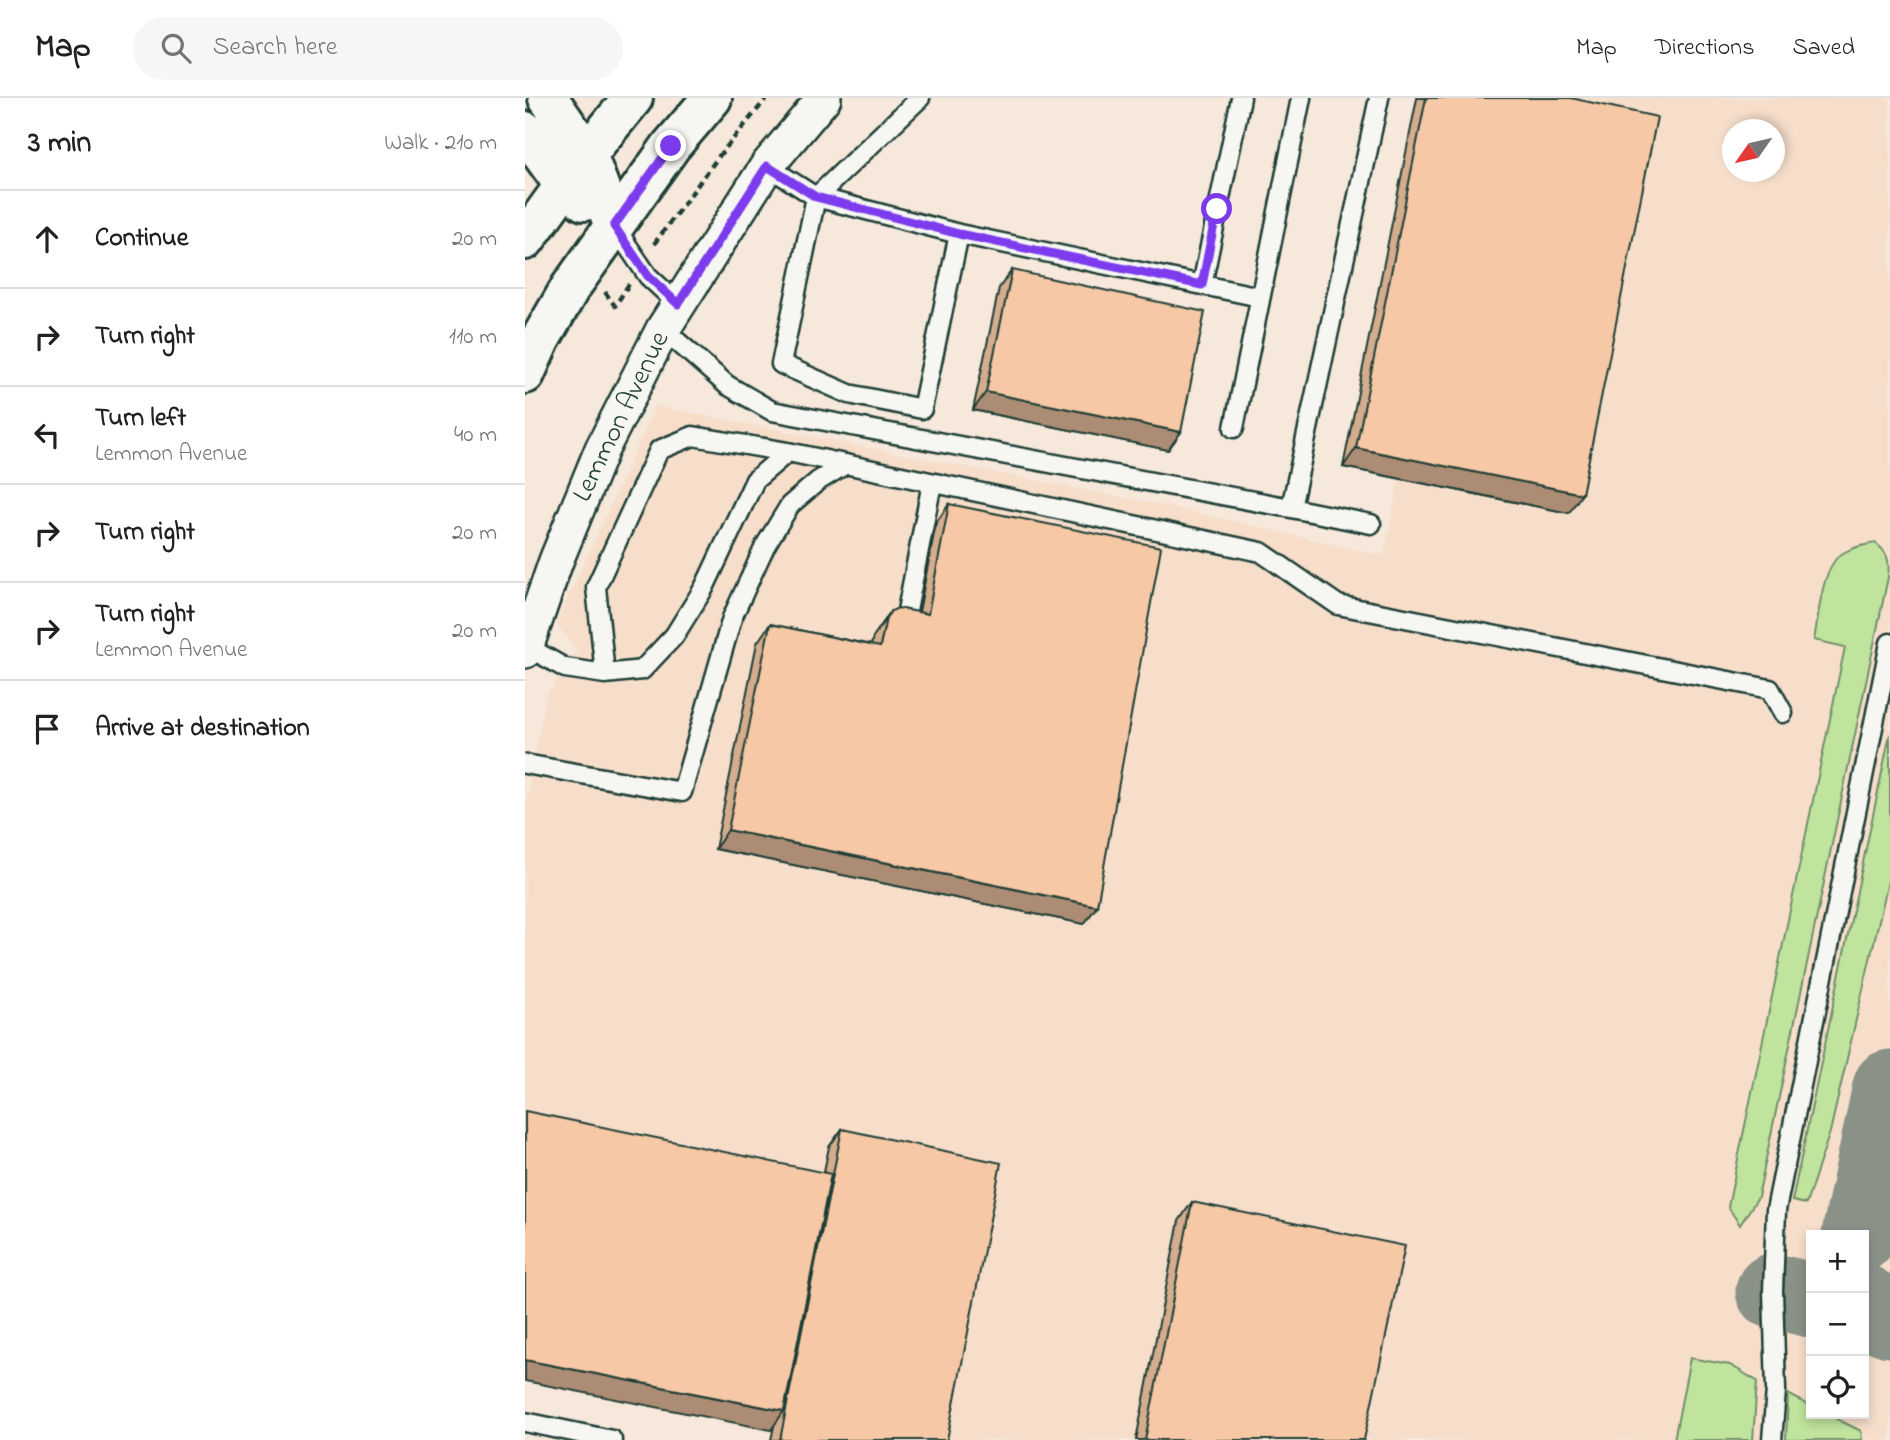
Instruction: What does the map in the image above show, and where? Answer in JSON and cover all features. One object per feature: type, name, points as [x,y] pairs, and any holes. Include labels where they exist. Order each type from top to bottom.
[{"type":"main road","points":[[548,98],[587,154],[614,226]]},
{"type":"main road","points":[[525,240],[587,154],[633,98]]},
{"type":"main road","points":[[525,374],[540,340],[570,288],[671,146],[712,98]]},
{"type":"main road","points":[[525,131],[564,186],[614,226]]},
{"type":"street","name":"Lemmon Avenue","points":[[526,649],[556,561],[602,449],[671,316],[767,166],[824,98]]},
{"type":"lane","points":[[920,98],[816,197],[781,364],[849,394],[922,409],[959,234]]},
{"type":"lane","points":[[1202,285],[1241,98]]},
{"type":"lane","points":[[1234,428],[1301,98]]},
{"type":"lane","points":[[1291,508],[1379,98]]},
{"type":"lane","points":[[767,166],[816,197],[959,234],[1260,297]]},
{"type":"lane","points":[[614,226],[671,316],[727,385],[772,411],[1371,524]]},
{"type":"lane","points":[[605,674],[596,587],[659,450],[693,436],[788,452],[1261,552],[1338,605],[1770,689],[1783,713]]},
{"type":"lane","points":[[526,649],[565,668],[605,674],[642,670],[674,636],[703,588],[755,480],[788,452]]},
{"type":"lane","points":[[525,764],[682,792],[733,618],[765,546],[790,505],[818,481],[846,464]]},
{"type":"lane","points":[[906,616],[932,482]]},
{"type":"lane","points":[[1772,1440],[1776,1390],[1773,1291],[1776,1210],[1890,643]]},
{"type":"lane","points":[[525,1422],[612,1440]]},
{"type":"path","points":[[656,240],[767,98]]},
{"type":"shaded area","points":[[1417,98],[1890,98],[1890,1440],[770,1440],[771,1432],[525,1382],[525,807],[546,696],[577,650],[556,624],[656,406],[1172,507],[1384,556],[1399,480],[1343,467]]},
{"type":"green space","points":[[1875,543],[1887,557],[1888,577],[1758,1197],[1740,1225],[1728,1207],[1845,647],[1814,640],[1822,592],[1836,559],[1851,549]]},
{"type":"green space","points":[[1890,734],[1890,873],[1830,1132],[1806,1204],[1792,1201]]},
{"type":"green space","points":[[1690,1358],[1730,1365],[1757,1381],[1753,1440],[1674,1440]]},
{"type":"green space","points":[[1788,1394],[1806,1403],[1806,1419],[1837,1419],[1861,1431],[1862,1440],[1786,1440]]},
{"type":"building","points":[[1426,98],[1571,98],[1657,117],[1582,494],[1356,448]]},
{"type":"building","points":[[1012,270],[1205,312],[1181,432],[986,392]]},
{"type":"building","points":[[949,504],[1161,547],[1097,906],[728,830],[770,624],[880,647],[886,618],[891,611],[898,608],[928,614]]},
{"type":"building","points":[[525,1111],[831,1174],[784,1411],[525,1360]]},
{"type":"building","points":[[842,1129],[1001,1163],[947,1440],[780,1440]]},
{"type":"building","points":[[1192,1202],[1405,1246],[1364,1440],[1145,1440]]},
{"type":"taxiway","points":[[1860,1230],[1890,1087]]},
{"type":"taxiway","points":[[1773,1291],[1806,1299]]},
{"type":"taxiway","points":[[1869,1307],[1877,1315],[1890,1320]]},
{"type":"route","points":[[671,146],[614,226],[648,276],[678,304],[767,166],[816,197],[959,234],[1202,285],[1217,209]]}]
